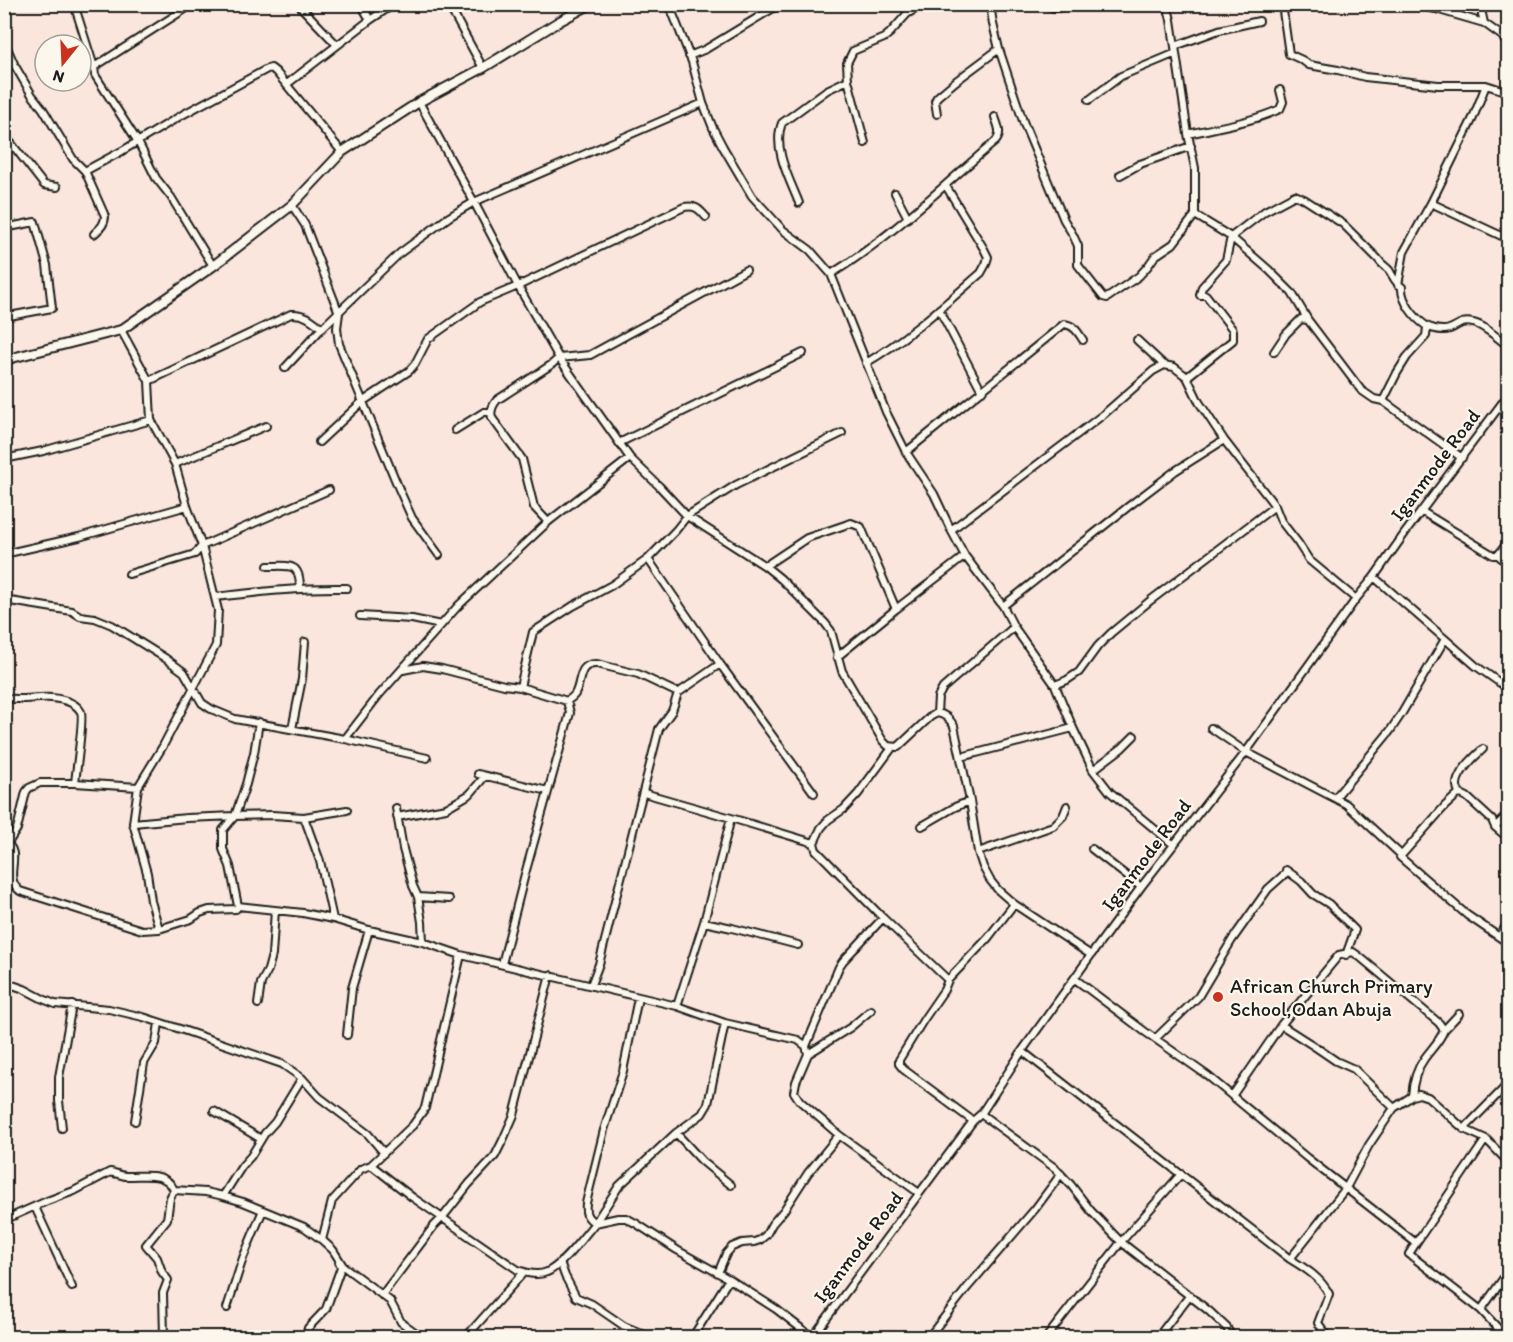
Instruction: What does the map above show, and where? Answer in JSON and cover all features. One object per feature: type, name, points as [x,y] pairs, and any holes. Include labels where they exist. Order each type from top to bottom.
[{"type":"street","points":[[74,4],[95,75],[138,142],[156,178],[171,197],[213,266]]},
{"type":"street","points":[[94,67],[193,4]]},
{"type":"street","points":[[298,4],[337,45]]},
{"type":"street","points":[[361,4],[370,20]]},
{"type":"street","points":[[286,84],[394,4]]},
{"type":"street","points":[[448,4],[483,68]]},
{"type":"street","points":[[4,360],[121,330],[213,266],[292,206],[342,152],[419,102],[483,68],[591,4]]},
{"type":"street","points":[[669,4],[692,62],[703,103],[723,147],[752,196],[783,230],[810,250],[831,274],[886,412],[906,452],[934,494],[965,556],[1003,606],[1014,627],[1055,685],[1093,770],[1110,792],[1174,844]]},
{"type":"street","points":[[689,56],[706,50],[780,4]]},
{"type":"street","points":[[865,143],[848,80],[847,63],[853,51],[884,38],[908,14],[924,4]]},
{"type":"street","points":[[990,4],[999,49],[1024,124],[1064,220],[1078,246],[1078,265],[1103,297],[1107,298],[1138,276],[1155,256],[1173,244],[1196,215],[1195,168],[1167,4]]},
{"type":"street","points":[[1046,4],[1060,8],[1070,4]]},
{"type":"street","points":[[1282,4],[1289,54],[1309,66],[1365,77],[1438,85],[1486,85],[1509,92]]},
{"type":"street","points":[[1411,4],[1484,23],[1502,36],[1509,46]]},
{"type":"street","points":[[1481,4],[1484,23]]},
{"type":"street","points":[[1089,100],[1121,76],[1175,50],[1219,30],[1259,21]]},
{"type":"street","points":[[4,41],[32,95],[74,159],[85,171],[105,216],[105,221],[94,234]]},
{"type":"street","points":[[937,114],[935,101],[937,97],[999,49]]},
{"type":"street","points":[[85,171],[264,69],[271,68],[342,152]]},
{"type":"street","points":[[799,203],[780,153],[779,136],[782,123],[827,90],[848,80]]},
{"type":"street","points":[[1398,285],[1404,252],[1473,118],[1486,85]]},
{"type":"street","points":[[1188,134],[1249,120],[1280,109],[1283,102],[1280,90]]},
{"type":"street","points":[[419,102],[559,358],[630,458],[687,516],[765,566],[802,598],[831,631],[842,671],[888,746],[898,747],[937,713],[950,720],[954,726],[961,757],[978,852],[990,880],[1014,904],[1091,955]]},
{"type":"street","points":[[285,368],[322,328],[400,253],[449,217],[474,202],[703,103]]},
{"type":"street","points":[[831,274],[853,261],[908,218],[999,136],[1000,131],[995,117]]},
{"type":"street","points":[[4,138],[11,143],[44,185],[57,187]]},
{"type":"street","points":[[1120,174],[1140,164],[1191,146]]},
{"type":"street","points":[[866,363],[891,348],[939,309],[981,273],[986,264],[988,257],[946,186]]},
{"type":"street","points":[[895,193],[908,218]]},
{"type":"street","points":[[1187,377],[1233,340],[1233,330],[1206,295],[1200,295],[1202,287],[1226,260],[1231,237],[1265,211],[1291,196],[1298,196],[1343,224],[1381,264],[1387,267],[1398,285],[1402,287],[1401,294],[1412,312],[1427,327],[1444,330],[1452,329],[1461,322],[1477,323],[1509,346]]},
{"type":"street","points":[[1431,203],[1509,239]]},
{"type":"street","points":[[292,206],[305,225],[339,313],[337,328],[339,344],[362,402],[412,518],[439,555]]},
{"type":"street","points":[[319,442],[362,402],[409,371],[428,339],[480,302],[684,207],[698,208],[706,218]]},
{"type":"street","points":[[1196,215],[1231,237],[1292,293],[1308,320],[1360,390],[1374,399],[1383,401],[1462,458]]},
{"type":"street","points":[[4,228],[35,222],[47,265],[52,308],[4,317]]},
{"type":"street","points":[[548,522],[534,507],[522,459],[492,418],[493,405],[559,358],[590,355],[746,270]]},
{"type":"street","points":[[939,309],[982,391]]},
{"type":"street","points":[[150,381],[291,314],[303,315],[322,328]]},
{"type":"street","points":[[1275,352],[1286,334],[1301,319],[1308,320]]},
{"type":"street","points":[[906,452],[1064,324],[1076,330],[1083,340]]},
{"type":"street","points":[[1383,401],[1396,373],[1426,336],[1427,327]]},
{"type":"street","points":[[121,330],[150,381],[151,420],[175,464],[202,546],[218,609],[216,645],[163,746],[138,787],[133,823],[159,929]]},
{"type":"street","points":[[1137,340],[1164,365],[1174,367],[1187,377],[1199,402],[1224,440],[1275,506],[1281,521],[1309,560],[1356,600]]},
{"type":"street","points":[[619,443],[803,353]]},
{"type":"street","points":[[951,531],[1104,414],[1153,371],[1164,365]]},
{"type":"street","name":"Iganmode Road","points":[[812,1337],[972,1121],[981,1114],[1022,1051],[1091,955],[1246,752],[1421,511],[1509,395]]},
{"type":"street","points":[[455,430],[484,412],[491,412]]},
{"type":"street","points":[[4,459],[43,451],[151,420]]},
{"type":"street","points":[[175,464],[266,426]]},
{"type":"street","points":[[520,687],[533,632],[573,606],[612,585],[648,559],[687,516],[736,485],[842,433]]},
{"type":"street","points":[[1003,606],[1175,471],[1224,440]]},
{"type":"street","points":[[345,738],[379,695],[458,606],[548,522],[630,458]]},
{"type":"street","points":[[129,574],[195,554],[202,546],[329,490]]},
{"type":"street","points":[[4,554],[79,537],[188,506]]},
{"type":"street","points":[[1055,685],[1079,672],[1098,646],[1111,633],[1151,600],[1275,506]]},
{"type":"street","points":[[1421,511],[1493,555],[1498,555],[1509,564]]},
{"type":"street","points":[[765,566],[807,538],[844,524],[856,524],[861,527],[896,609]]},
{"type":"street","points":[[1498,555],[1509,542]]},
{"type":"street","points":[[837,657],[965,556]]},
{"type":"street","points":[[648,559],[720,664],[814,793]]},
{"type":"street","points":[[268,566],[292,567],[298,570],[300,588]]},
{"type":"street","points":[[1374,577],[1476,666],[1503,685],[1509,686]]},
{"type":"street","points":[[215,597],[300,588],[347,588]]},
{"type":"street","points":[[4,600],[72,611],[80,616],[95,618],[112,625],[184,672],[202,703],[235,719],[345,738],[427,758]]},
{"type":"street","points":[[360,615],[411,619],[441,625]]},
{"type":"street","points":[[937,713],[938,697],[943,688],[1014,627]]},
{"type":"street","points":[[1335,798],[1402,713],[1445,639]]},
{"type":"street","points":[[292,729],[302,679],[305,642]]},
{"type":"street","points":[[567,701],[575,694],[582,672],[587,665],[592,664],[638,674],[678,693]]},
{"type":"street","points":[[591,985],[599,964],[659,729],[672,711],[678,693],[720,664]]},
{"type":"street","points":[[403,670],[423,666],[461,673],[567,701]]},
{"type":"street","points":[[4,698],[65,700],[81,712],[75,783]]},
{"type":"street","points":[[502,964],[570,713],[567,701]]},
{"type":"street","points":[[238,906],[230,866],[223,849],[223,830],[235,816],[246,784],[259,722]]},
{"type":"street","points":[[961,757],[1073,728]]},
{"type":"street","points":[[1211,728],[1246,752],[1346,804],[1400,854],[1400,857],[1467,915],[1509,943]]},
{"type":"street","points":[[1093,770],[1134,736]]},
{"type":"street","points":[[892,748],[858,794],[821,828],[814,843],[816,850],[948,980]]},
{"type":"street","points":[[1483,748],[1461,774],[1456,784],[1457,789],[1509,838]]},
{"type":"street","points":[[397,817],[446,808],[470,794],[482,775],[548,791]]},
{"type":"street","points":[[138,787],[40,783],[29,788],[16,829],[6,842],[12,848],[14,856],[12,871],[14,886],[20,891],[142,930],[159,929],[191,919],[209,910],[236,909],[238,906],[303,913],[333,919],[423,942],[461,955],[676,1006],[725,1023],[798,1041],[806,1046]]},
{"type":"street","points":[[644,794],[814,843]]},
{"type":"street","points":[[1400,857],[1445,806],[1461,794]]},
{"type":"street","points":[[922,826],[970,801]]},
{"type":"street","points":[[978,852],[1053,825],[1063,816],[1067,806]]},
{"type":"street","points":[[396,808],[403,849],[417,897],[423,942]]},
{"type":"street","points":[[133,823],[235,816],[304,817],[347,810]]},
{"type":"street","points":[[1495,827],[1509,814]]},
{"type":"street","points":[[304,817],[320,861],[333,919]]},
{"type":"street","points":[[676,1006],[704,922],[731,818]]},
{"type":"street","points":[[1092,849],[1141,887]]},
{"type":"street","points":[[1155,1039],[1198,997],[1238,932],[1268,889],[1286,873],[1286,870],[1301,880],[1313,894],[1329,904],[1355,930],[1346,955]]},
{"type":"street","points":[[417,897],[449,899]]},
{"type":"street","points":[[972,1121],[908,1073],[899,1064],[899,1060],[944,990],[948,980],[988,938],[1014,904]]},
{"type":"street","points":[[258,1004],[261,983],[272,955],[275,910]]},
{"type":"street","points":[[808,1054],[806,1046],[843,961],[883,918]]},
{"type":"street","points":[[704,922],[798,945]]},
{"type":"street","points":[[1499,937],[1509,923]]},
{"type":"street","points":[[347,1035],[352,988],[369,930]]},
{"type":"street","points":[[1232,1096],[1281,1025],[1339,956],[1353,952],[1439,1023],[1444,1030]]},
{"type":"street","points":[[322,1240],[332,1201],[361,1169],[371,1165],[413,1125],[425,1108],[461,955]]},
{"type":"street","points":[[382,1295],[434,1226],[495,1156],[514,1115],[550,975]]},
{"type":"street","points":[[1075,979],[1208,1076],[1307,1158],[1416,1243]]},
{"type":"street","points":[[4,982],[55,1004],[110,1009],[180,1029],[282,1064],[302,1078],[319,1097],[368,1134],[384,1153]]},
{"type":"street","points":[[638,998],[623,1071],[604,1130],[586,1203],[585,1212],[588,1218],[595,1223],[626,1218],[776,1309],[812,1337]]},
{"type":"street","points":[[62,1128],[59,1101],[60,1077],[72,1005]]},
{"type":"street","points":[[871,1010],[851,1027],[808,1054],[794,1092],[800,1101],[839,1135],[919,1193]]},
{"type":"street","points":[[1412,1096],[1416,1074],[1422,1061],[1444,1030],[1459,1014]]},
{"type":"street","points":[[135,1121],[144,1063],[156,1043],[159,1023]]},
{"type":"street","points":[[371,1165],[412,1197],[518,1270],[546,1273],[560,1262],[595,1223],[619,1186],[676,1133],[702,1114],[708,1104],[725,1023]]},
{"type":"street","points":[[1281,1025],[1336,1061],[1354,1069],[1394,1108]]},
{"type":"street","points":[[1022,1051],[1290,1259],[1307,1269],[1325,1286],[1329,1294],[1318,1323],[1329,1338]]},
{"type":"street","points":[[223,1196],[265,1132],[275,1122],[302,1078]]},
{"type":"street","points":[[1464,1129],[1509,1084]]},
{"type":"street","points":[[1290,1259],[1346,1188],[1369,1145],[1394,1108],[1412,1096],[1419,1094],[1428,1097],[1464,1129],[1486,1139],[1509,1162]]},
{"type":"street","points":[[214,1111],[261,1140]]},
{"type":"street","points":[[981,1114],[1055,1168],[1121,1242],[1209,1311],[1227,1328],[1232,1338]]},
{"type":"street","points":[[676,1133],[702,1161],[731,1185]]},
{"type":"street","points":[[718,1273],[732,1246],[754,1242],[766,1235],[808,1173],[839,1135]]},
{"type":"street","points":[[1486,1139],[1410,1254],[1481,1310],[1507,1338]]},
{"type":"street","points":[[4,1220],[74,1191],[110,1172],[126,1176],[158,1176],[167,1179],[174,1190],[170,1198],[167,1219],[146,1245],[157,1258],[168,1280],[163,1293],[164,1338]]},
{"type":"street","points":[[1046,1338],[1121,1242],[1181,1173]]},
{"type":"street","points":[[928,1338],[967,1288],[1035,1209],[1061,1174]]},
{"type":"street","points":[[174,1190],[206,1192],[263,1210],[304,1227],[333,1250],[341,1267],[326,1309],[308,1328],[306,1338]]},
{"type":"street","points":[[35,1207],[72,1287]]},
{"type":"street","points":[[227,1308],[243,1258],[263,1210]]},
{"type":"street","points":[[339,1262],[390,1301],[401,1322],[423,1338]]},
{"type":"street","points":[[560,1262],[564,1276],[576,1298],[592,1304],[646,1338]]},
{"type":"street","points":[[465,1338],[524,1272]]},
{"type":"street","points":[[1481,1310],[1509,1272]]},
{"type":"street","points":[[692,1338],[729,1279]]},
{"type":"street","points":[[1157,1338],[1190,1295]]},
{"type":"street","points":[[405,1338],[409,1329]]},
{"type":"place","name":"African Church Primary School,Odan Abuja","points":[[1218,997]]}]
